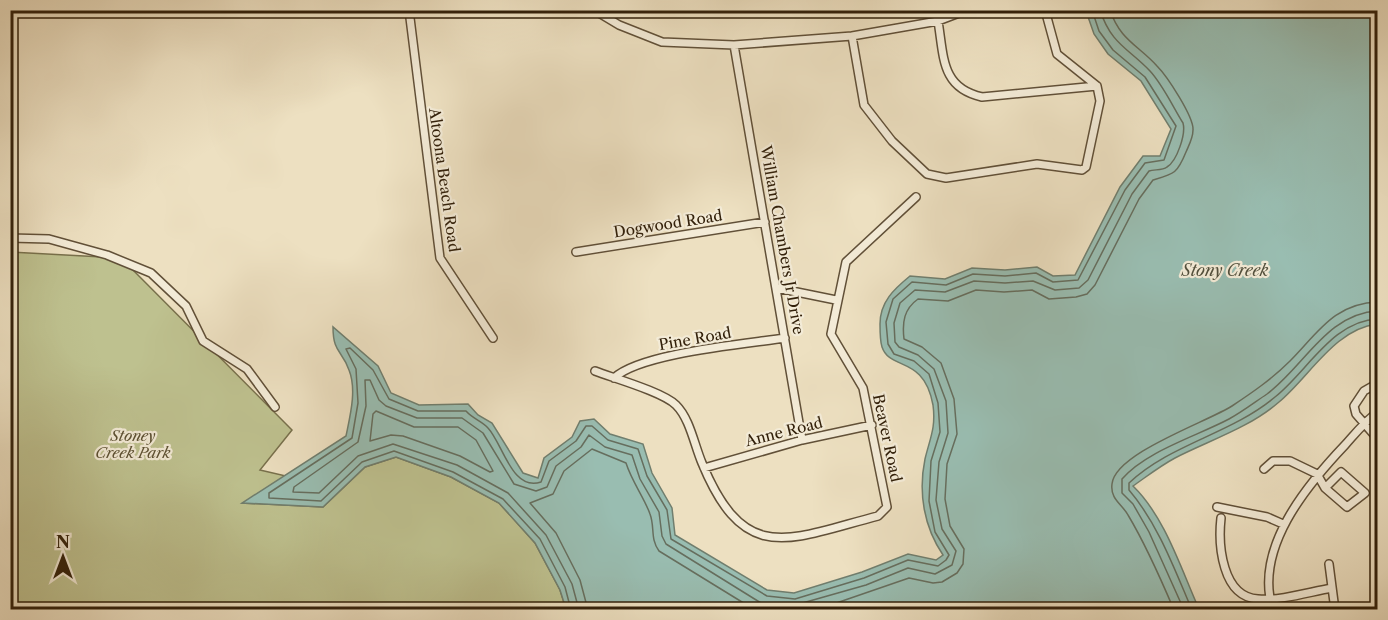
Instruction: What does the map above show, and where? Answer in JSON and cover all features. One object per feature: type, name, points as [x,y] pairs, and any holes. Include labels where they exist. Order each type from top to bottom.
[{"type":"street","name":"Altoona Beach Road","points":[[409,10],[440,258],[493,338]]},
{"type":"street","points":[[594,10],[619,26],[662,42],[734,45],[852,36],[938,21],[967,10]]},
{"type":"street","points":[[852,36],[864,105],[892,141],[927,174],[946,178],[1037,164],[1082,170],[1086,167],[1100,101],[1097,86],[1057,54],[1045,10]]},
{"type":"street","points":[[938,21],[947,69],[954,86],[966,93],[993,96],[1097,86]]},
{"type":"street","name":"William Chambers Jr Drive","points":[[734,45],[802,440]]},
{"type":"street","name":"Beaver Road","points":[[704,468],[725,508],[738,523],[758,535],[769,538],[784,538],[869,519],[878,516],[887,507],[872,425],[862,388],[831,334],[836,300],[846,262],[916,197]]},
{"type":"street","name":"Dogwood Road","points":[[576,252],[765,222]]},
{"type":"street","points":[[10,238],[49,239],[107,255],[151,273],[186,306],[203,341],[247,369],[274,407]]},
{"type":"street","points":[[777,288],[836,300]]},
{"type":"street","name":"Pine Road","points":[[614,378],[620,372],[643,362],[785,338]]},
{"type":"street","points":[[595,371],[675,403],[686,419],[704,468]]},
{"type":"street","points":[[1377,383],[1364,391],[1354,406],[1364,425],[1376,437],[1377,435]]},
{"type":"street","points":[[1273,609],[1270,598],[1272,563],[1283,524],[1317,474],[1377,412]]},
{"type":"street","name":"Anne Road","points":[[704,468],[802,440],[872,425]]},
{"type":"street","points":[[1264,469],[1273,461],[1290,461],[1317,474],[1325,488],[1347,507],[1365,493],[1341,472],[1325,488]]},
{"type":"street","points":[[1217,507],[1257,514],[1283,524]]},
{"type":"street","points":[[1221,518],[1223,560],[1228,576],[1241,594],[1257,599],[1332,588]]},
{"type":"street","points":[[1329,564],[1335,609]]},
{"type":"green space","name":"Stoney Creek Park","points":[[10,252],[121,258],[292,430],[260,470],[286,476],[243,503],[323,507],[365,467],[396,457],[451,477],[499,503],[535,543],[560,590],[566,609],[11,609]]},
{"type":"water","name":"Stony Creek","points":[[1086,11],[1377,11],[1377,324],[1362,328],[1336,344],[1279,402],[1255,419],[1175,458],[1133,486],[1163,528],[1199,609],[566,609],[560,590],[535,543],[499,503],[451,477],[396,457],[365,467],[323,507],[242,503],[346,436],[352,403],[352,386],[349,370],[336,347],[333,327],[378,366],[391,393],[419,405],[468,404],[478,415],[492,423],[523,473],[538,478],[544,458],[572,437],[580,421],[594,419],[610,434],[643,444],[652,473],[672,508],[675,535],[767,590],[794,593],[862,572],[908,554],[936,560],[943,555],[927,521],[922,484],[933,427],[933,405],[929,389],[922,378],[915,371],[892,359],[882,347],[880,324],[882,309],[893,291],[910,276],[945,279],[972,268],[1005,270],[1037,267],[1053,276],[1075,275],[1120,187],[1143,156],[1160,156],[1171,129],[1141,81],[1108,54],[1094,34]]}]
